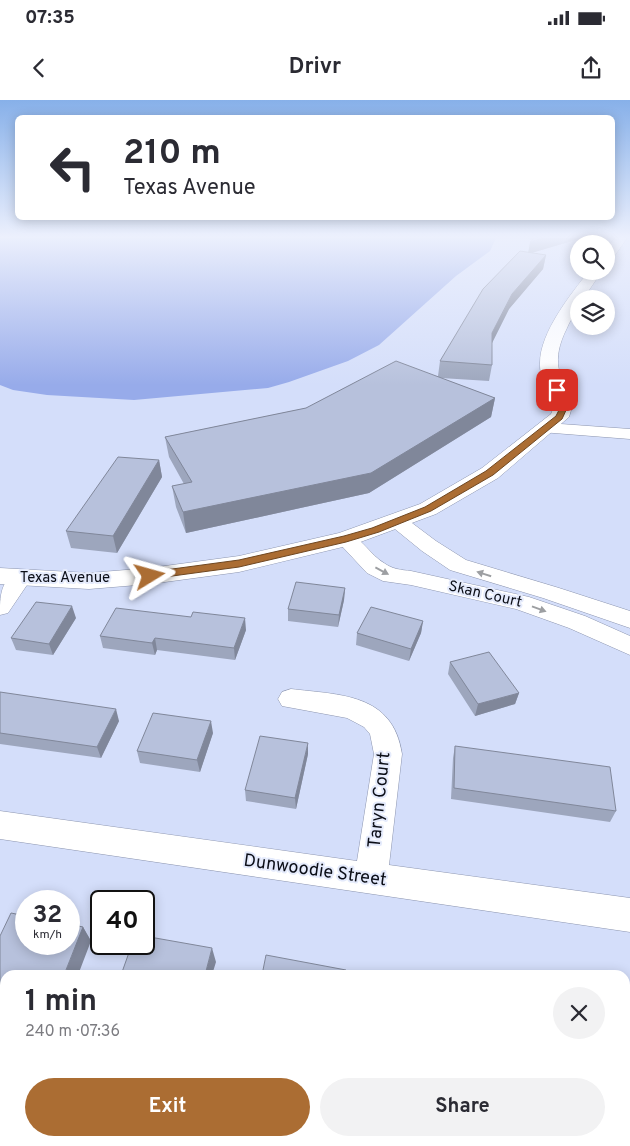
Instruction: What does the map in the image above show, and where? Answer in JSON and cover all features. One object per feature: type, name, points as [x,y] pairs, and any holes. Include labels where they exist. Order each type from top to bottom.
[{"type":"street","name":"Texas Avenue","points":[[10,578],[89,581],[150,576],[239,564],[346,539],[428,509],[490,473],[560,417],[564,408],[548,366],[548,354],[564,319],[585,287]]},
{"type":"street","points":[[546,428],[630,434]]},
{"type":"street","name":"Skan Court","points":[[397,521],[429,546],[458,565],[551,592],[630,620]]},
{"type":"street","name":"Skan Court","points":[[346,539],[375,568],[392,576],[420,580],[521,602],[577,622],[630,646]]},
{"type":"street","points":[[0,608],[10,578]]},
{"type":"street","name":"Taryn Court","points":[[291,699],[353,708],[380,726],[386,739],[388,754],[371,879]]},
{"type":"street","name":"Dunwoodie Street","points":[[0,825],[630,915]]},
{"type":"water","points":[[0,287],[444,287],[379,345],[348,361],[268,388],[134,400],[47,395],[13,390],[0,385]]},
{"type":"building","points":[[485,287],[518,287],[512,294],[492,333],[492,365],[440,361]]},
{"type":"building","points":[[396,361],[495,398],[371,473],[183,512],[172,486],[192,482],[165,437],[306,408]]},
{"type":"building","points":[[118,457],[159,460],[113,536],[66,531]]},
{"type":"building","points":[[296,582],[345,588],[339,615],[288,609]]},
{"type":"building","points":[[36,602],[72,606],[49,644],[11,638]]},
{"type":"building","points":[[371,607],[423,621],[411,649],[357,633]]},
{"type":"building","points":[[116,608],[191,617],[193,612],[245,618],[234,648],[155,638],[152,643],[100,636]]},
{"type":"building","points":[[489,652],[519,693],[478,704],[450,662]]},
{"type":"building","points":[[0,692],[116,709],[97,747],[0,733]]},
{"type":"building","points":[[153,713],[211,721],[197,760],[137,751]]},
{"type":"building","points":[[260,736],[308,743],[295,798],[245,790]]},
{"type":"building","points":[[455,746],[610,767],[616,811],[454,788]]},
{"type":"building","points":[[11,913],[15,914],[15,955],[72,955],[66,970],[0,970],[0,936]]},
{"type":"building","points":[[155,938],[212,948],[206,970],[123,970],[128,955],[155,955]]},
{"type":"building","points":[[266,955],[346,970],[263,970]]},
{"type":"route","points":[[150,576],[239,564],[346,539],[376,530],[428,509],[490,473],[560,417],[564,408],[557,390]]}]
